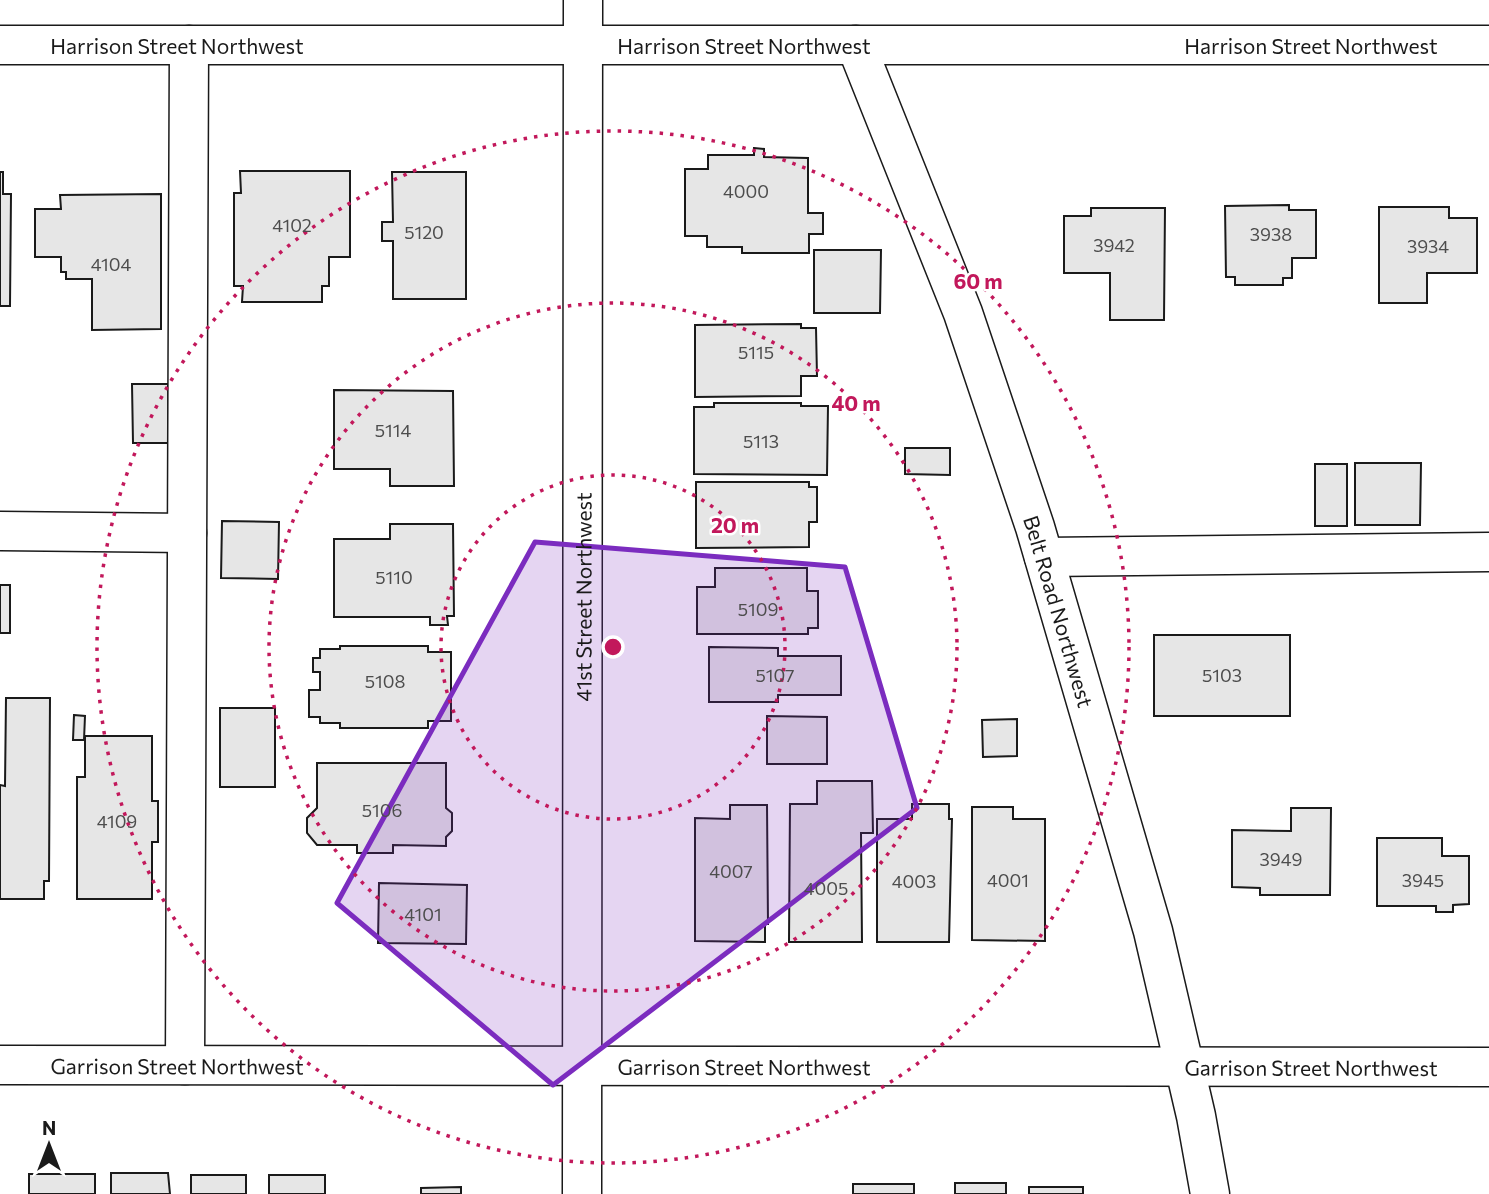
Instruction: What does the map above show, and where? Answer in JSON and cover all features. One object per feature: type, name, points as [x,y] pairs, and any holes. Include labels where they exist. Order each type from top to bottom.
[{"type":"street","name":"41st Street Northwest","points":[[582,1194],[583,0]]},
{"type":"street","name":"Belt Road Northwest","points":[[856,44],[963,313],[998,409],[1044,557],[1153,931],[1210,1194]]},
{"type":"street","name":"Harrison Street Northwest","points":[[0,46],[1489,45]]},
{"type":"street","points":[[185,1065],[189,46]]},
{"type":"street","points":[[0,531],[187,533]]},
{"type":"street","points":[[1044,557],[1489,552]]},
{"type":"street","name":"Garrison Street Northwest","points":[[0,1065],[1489,1067]]},
{"type":"highlighted area","points":[[535,542],[845,567],[917,808],[553,1085],[337,903]]},
{"type":"building","points":[[754,148],[764,149],[764,157],[808,158],[808,213],[823,213],[823,234],[809,234],[809,253],[742,253],[742,247],[707,247],[707,236],[685,236],[685,169],[708,169],[708,155],[754,155]]},
{"type":"building","points":[[240,171],[350,171],[350,257],[329,257],[329,286],[322,286],[322,302],[242,302],[243,286],[234,286],[234,193],[241,193]]},
{"type":"building","points":[[0,172],[3,172],[3,194],[11,194],[10,306],[0,306]]},
{"type":"building","points":[[392,172],[466,172],[466,299],[393,299],[393,241],[382,241],[382,222],[393,222]]},
{"type":"building","points":[[161,194],[161,329],[92,330],[92,279],[66,279],[66,272],[61,272],[61,257],[35,257],[35,209],[61,209],[60,195]]},
{"type":"building","points":[[1289,205],[1289,210],[1316,210],[1316,258],[1292,258],[1292,278],[1283,278],[1283,285],[1235,285],[1235,277],[1226,277],[1225,206]]},
{"type":"building","points":[[1379,207],[1449,207],[1449,218],[1477,218],[1477,273],[1427,273],[1427,303],[1379,303]]},
{"type":"building","points":[[1091,208],[1165,208],[1164,320],[1110,320],[1110,273],[1064,273],[1064,216],[1091,216]]},
{"type":"building","points":[[814,250],[881,250],[880,313],[814,313]]},
{"type":"building","points":[[801,324],[801,328],[816,328],[817,376],[801,376],[801,396],[695,397],[695,325]]},
{"type":"building","points":[[132,384],[168,384],[169,443],[133,443]]},
{"type":"building","points":[[334,390],[453,391],[454,486],[390,486],[390,469],[334,469]]},
{"type":"building","points":[[714,403],[801,403],[801,406],[828,406],[827,475],[694,474],[694,407],[714,407]]},
{"type":"building","points":[[905,448],[950,448],[950,475],[905,474]]},
{"type":"building","points":[[1355,463],[1421,463],[1420,525],[1355,525]]},
{"type":"building","points":[[1315,464],[1347,464],[1347,526],[1315,526]]},
{"type":"building","points":[[696,482],[809,482],[809,487],[817,487],[817,522],[809,522],[809,547],[696,548]]},
{"type":"building","points":[[222,521],[279,522],[278,579],[221,578]]},
{"type":"building","points":[[390,524],[453,524],[454,616],[447,616],[448,625],[430,625],[430,617],[334,617],[334,539],[390,539]]},
{"type":"building","points":[[715,568],[807,568],[807,591],[818,591],[818,628],[808,628],[808,634],[697,634],[697,587],[715,587]]},
{"type":"building","points":[[0,585],[10,585],[10,633],[0,633]]},
{"type":"building","points":[[1154,635],[1290,635],[1290,716],[1154,716]]},
{"type":"building","points":[[340,646],[428,646],[428,652],[451,652],[451,721],[428,721],[428,728],[340,728],[340,723],[320,723],[320,717],[309,717],[309,690],[320,690],[320,672],[313,672],[313,658],[320,658],[320,649],[340,649]]},
{"type":"building","points":[[709,647],[778,648],[778,656],[841,656],[841,695],[778,695],[778,702],[709,702]]},
{"type":"building","points":[[6,698],[50,698],[49,881],[44,881],[44,899],[0,899],[0,785],[5,786]]},
{"type":"building","points":[[220,708],[275,708],[275,787],[220,787]]},
{"type":"building","points":[[74,715],[85,716],[84,740],[73,740]]},
{"type":"building","points":[[767,716],[827,717],[827,764],[767,764]]},
{"type":"building","points":[[1017,719],[1017,756],[983,757],[982,720]]},
{"type":"building","points":[[85,736],[152,736],[152,801],[158,801],[158,842],[152,842],[152,899],[77,899],[77,777],[85,777]]},
{"type":"building","points":[[317,763],[446,763],[446,808],[452,813],[452,831],[446,837],[446,846],[393,845],[393,853],[357,853],[357,845],[317,845],[307,833],[307,818],[317,808]]},
{"type":"building","points":[[817,781],[872,781],[873,833],[861,833],[862,942],[789,942],[790,804],[817,804]]},
{"type":"building","points":[[912,804],[949,804],[949,819],[952,819],[949,942],[877,942],[877,819],[912,819]]},
{"type":"building","points":[[730,805],[767,805],[768,924],[765,924],[765,942],[695,941],[695,818],[730,819]]},
{"type":"building","points":[[972,807],[1013,807],[1013,819],[1045,819],[1045,941],[972,940]]},
{"type":"building","points":[[1291,808],[1331,808],[1330,895],[1260,895],[1260,888],[1232,887],[1232,830],[1291,831]]},
{"type":"building","points":[[1377,838],[1442,838],[1442,856],[1469,856],[1469,904],[1453,905],[1453,912],[1436,912],[1436,906],[1377,906]]},
{"type":"building","points":[[379,883],[467,885],[466,944],[378,943]]},
{"type":"building","points":[[111,1173],[168,1173],[170,1194],[111,1194]]},
{"type":"building","points":[[29,1174],[95,1174],[95,1194],[29,1194]]},
{"type":"building","points":[[191,1175],[246,1175],[246,1194],[191,1194]]},
{"type":"building","points":[[269,1175],[325,1175],[325,1194],[269,1194]]},
{"type":"building","points":[[955,1183],[1006,1183],[1006,1194],[955,1194]]},
{"type":"building","points":[[853,1184],[914,1184],[914,1194],[853,1194]]},
{"type":"building","points":[[461,1187],[461,1194],[421,1194],[421,1188]]},
{"type":"building","points":[[1029,1187],[1083,1187],[1083,1194],[1029,1194]]}]
